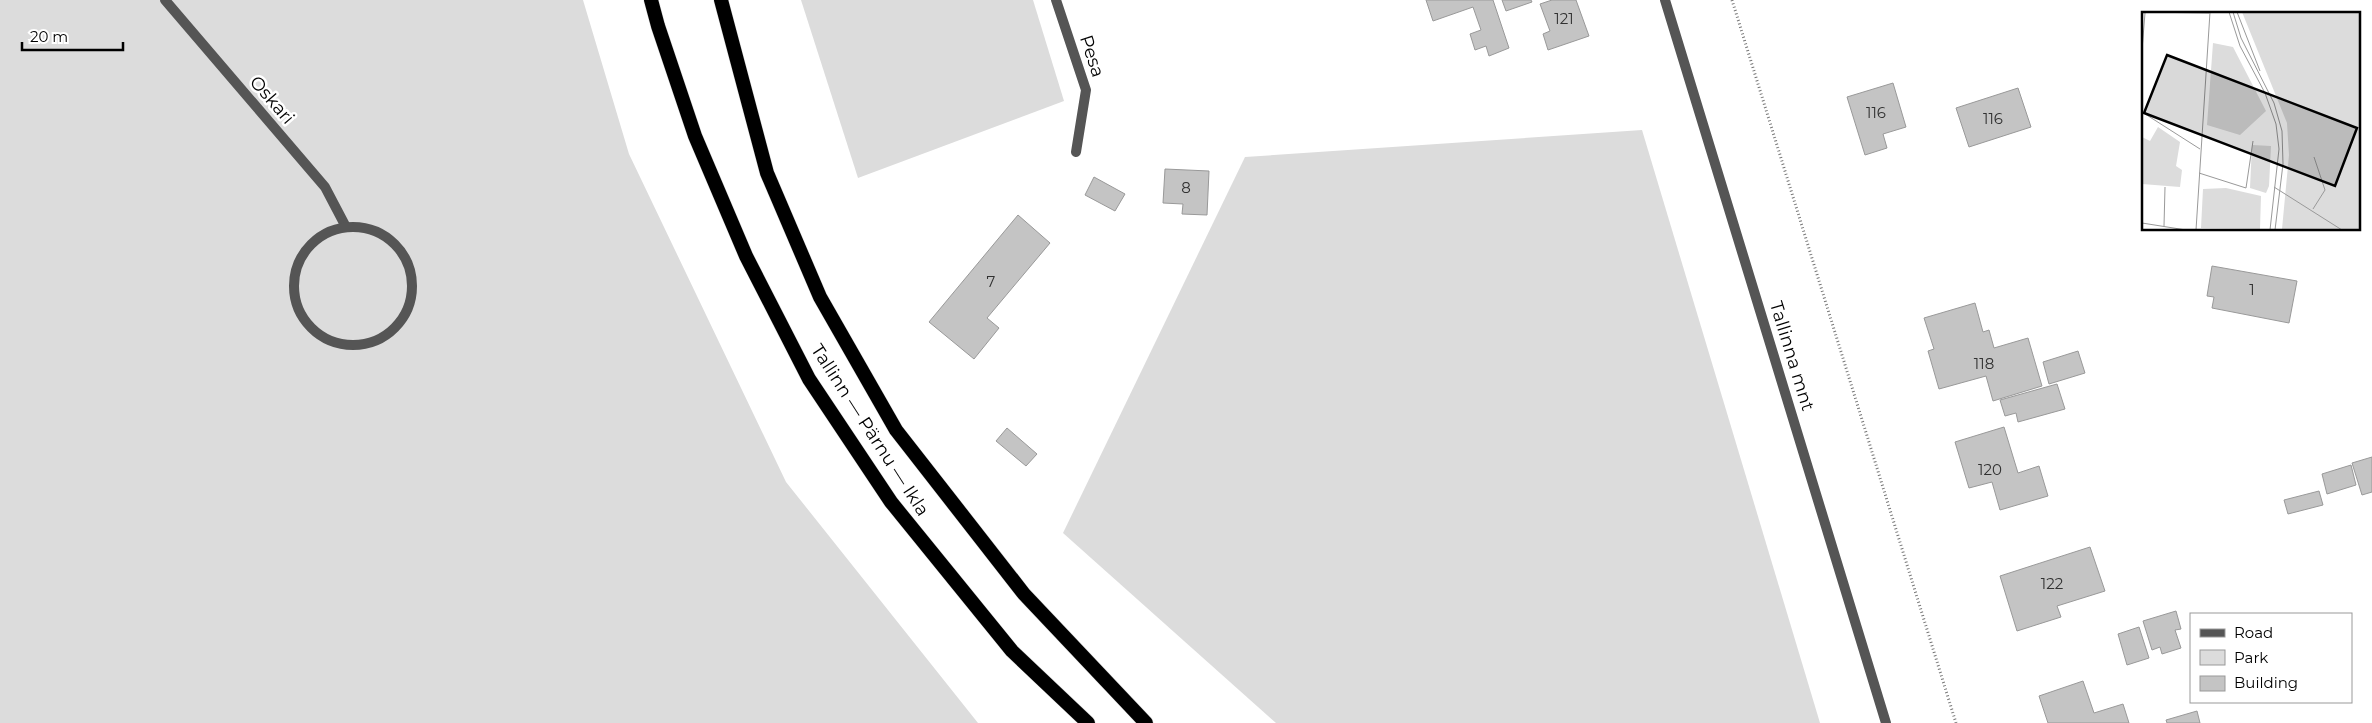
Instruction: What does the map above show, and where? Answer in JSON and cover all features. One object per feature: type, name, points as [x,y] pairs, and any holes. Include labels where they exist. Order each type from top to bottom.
[{"type":"highway","name":"Tallinn — Pärnu — Ikla","points":[[651,0],[695,136],[746,256],[809,379],[891,502],[1012,651],[1088,723]]},
{"type":"highway","name":"Tallinn — Pärnu — Ikla","points":[[721,0],[767,173],[820,297],[896,430],[1024,594],[1146,723]]},
{"type":"street","name":"Oskari","points":[[165,0],[326,187],[346,227]]},
{"type":"street","name":"Pesa","points":[[1056,0],[1086,90],[1076,152]]},
{"type":"street","name":"Tallinna mnt","points":[[1665,0],[1886,723]]},
{"type":"street","points":[[346,227],[364,228],[382,234],[396,246],[407,261],[412,279],[411,297],[405,315],[393,329],[376,340],[356,344],[336,342],[318,333],[304,318],[296,300],[294,280],[300,260],[312,244],[328,232],[346,227]]},
{"type":"path","points":[[1732,0],[1956,723]]},
{"type":"green space","points":[[0,0],[583,0],[629,154],[786,482],[978,723],[0,723]]},
{"type":"green space","points":[[801,0],[1033,0],[1064,101],[858,178]]},
{"type":"green space","points":[[1642,130],[1820,723],[1276,723],[1063,533],[1245,157]]},
{"type":"building","points":[[1426,0],[1493,0],[1509,48],[1489,56],[1486,46],[1475,50],[1470,34],[1481,30],[1473,7],[1433,21]]},
{"type":"building","points":[[1502,0],[1531,0],[1532,2],[1506,11]]},
{"type":"building","points":[[1552,0],[1576,0],[1589,36],[1548,50],[1543,34],[1550,31],[1540,4]]},
{"type":"building","points":[[1893,83],[1906,127],[1883,134],[1887,148],[1865,155],[1847,97]]},
{"type":"building","points":[[2018,88],[2031,127],[1969,147],[1956,108]]},
{"type":"building","points":[[1165,169],[1209,171],[1207,215],[1182,214],[1183,204],[1163,203]]},
{"type":"building","points":[[1094,177],[1125,194],[1115,211],[1085,195]]},
{"type":"building","points":[[1018,215],[1050,243],[987,318],[999,328],[974,359],[929,322]]},
{"type":"building","points":[[2212,266],[2297,281],[2289,323],[2212,308],[2214,297],[2207,296]]},
{"type":"building","points":[[1975,303],[1983,332],[1989,330],[1994,348],[2028,338],[2042,386],[1993,401],[1986,376],[1939,389],[1928,351],[1934,349],[1924,318]]},
{"type":"building","points":[[2078,351],[2085,373],[2049,384],[2043,362]]},
{"type":"building","points":[[2057,384],[2065,409],[2018,422],[2016,413],[2005,416],[2000,400]]},
{"type":"building","points":[[2004,427],[2018,473],[2039,466],[2048,496],[2000,510],[1992,482],[1969,488],[1955,442]]},
{"type":"building","points":[[1007,428],[1037,454],[1026,466],[996,441]]},
{"type":"building","points":[[2372,457],[2372,492],[2362,495],[2352,463]]},
{"type":"building","points":[[2351,465],[2356,485],[2327,494],[2322,474]]},
{"type":"building","points":[[2319,491],[2323,505],[2288,514],[2284,500]]},
{"type":"building","points":[[2090,547],[2105,591],[2057,606],[2061,617],[2017,631],[2000,576]]},
{"type":"building","points":[[2176,611],[2181,629],[2175,630],[2181,648],[2162,654],[2160,647],[2152,650],[2143,621]]},
{"type":"building","points":[[2139,627],[2149,658],[2127,665],[2118,634]]},
{"type":"building","points":[[2083,681],[2094,713],[2123,704],[2129,723],[2048,723],[2039,696]]},
{"type":"building","points":[[2197,711],[2200,723],[2167,723],[2166,720]]}]
